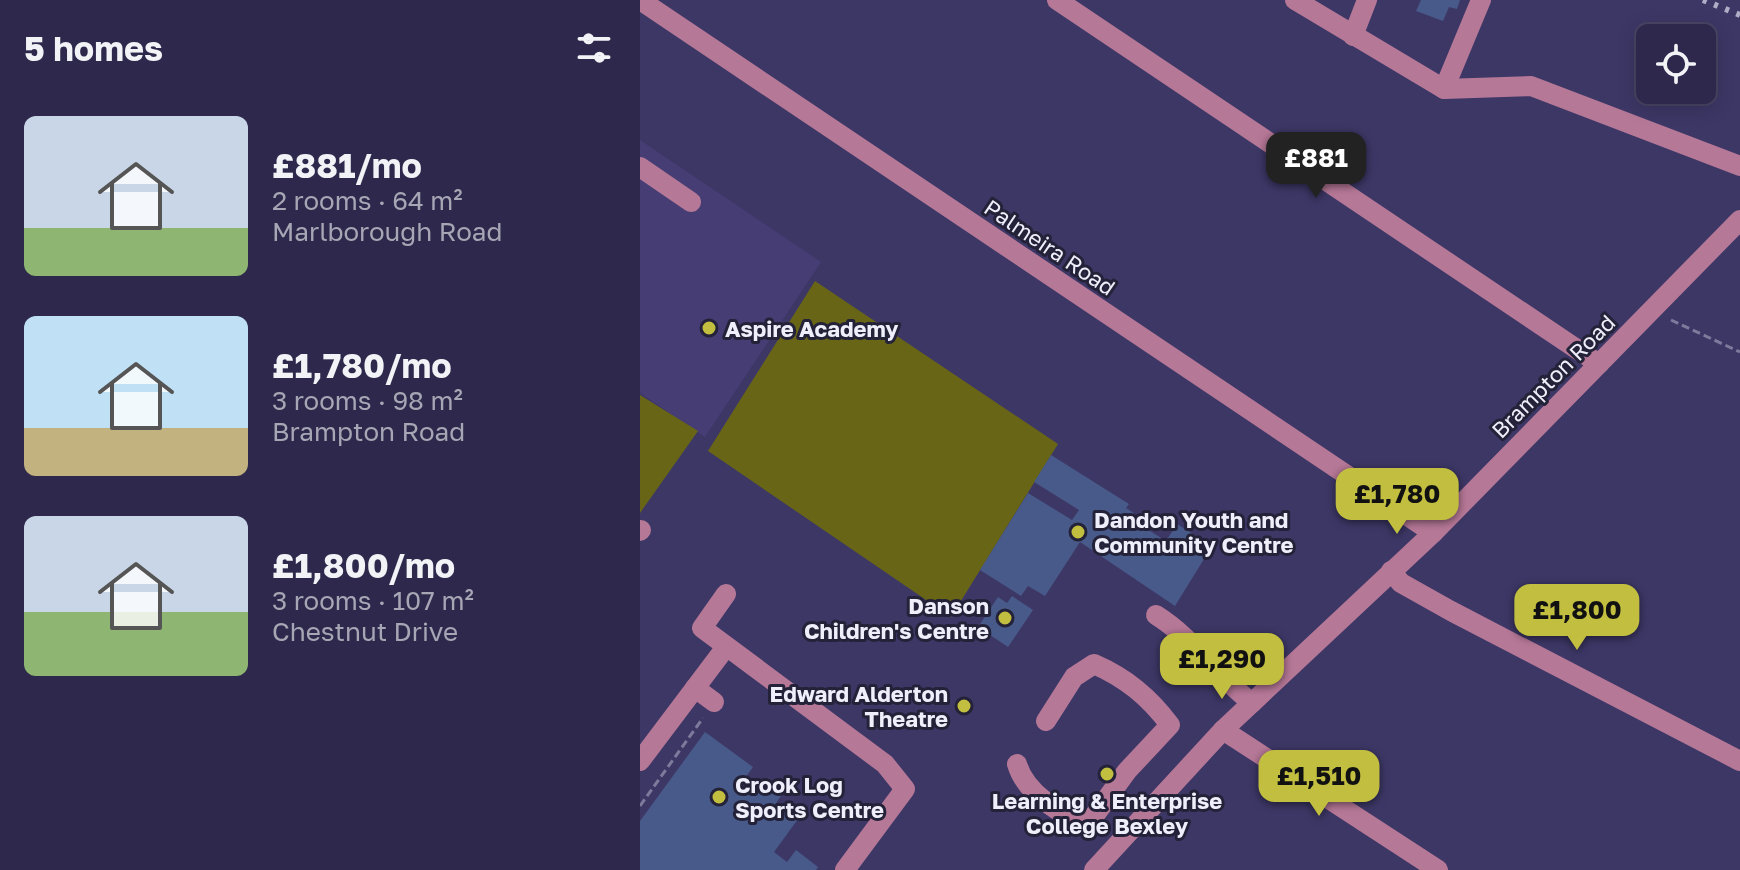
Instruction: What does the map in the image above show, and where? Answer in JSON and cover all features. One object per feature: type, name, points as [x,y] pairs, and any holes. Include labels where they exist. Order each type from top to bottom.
[{"type":"street","name":"Palmeira Road","points":[[640,0],[1433,533]]},
{"type":"street","points":[[1057,0],[1599,364]]},
{"type":"street","points":[[1295,0],[1444,89],[1531,86],[1740,166]]},
{"type":"street","points":[[1353,36],[1367,0]]},
{"type":"street","points":[[1444,89],[1481,0]]},
{"type":"street","points":[[640,167],[691,202]]},
{"type":"street","name":"Brampton Road","points":[[1094,870],[1223,730],[1433,533],[1740,220]]},
{"type":"street","points":[[1391,571],[1401,583],[1451,611],[1740,761]]},
{"type":"street","points":[[726,594],[702,628],[885,764],[905,789],[845,870]]},
{"type":"street","points":[[1156,615],[1173,626],[1223,680],[1252,703]]},
{"type":"street","points":[[640,761],[726,647]]},
{"type":"street","points":[[1017,764],[1021,778],[1060,812],[1089,823],[1127,771],[1170,725],[1146,696],[1117,674],[1094,664],[1074,677],[1046,721]]},
{"type":"street","points":[[695,688],[714,702]]},
{"type":"street","points":[[1223,730],[1438,870]]},
{"type":"street","points":[[1105,805],[1132,826]]},
{"type":"path","points":[[1652,310],[1740,352]]},
{"type":"path","points":[[640,806],[714,702]]},
{"type":"shaded area","name":"Aspire Academy","points":[[640,140],[821,262],[705,437],[640,393]]},
{"type":"shaded area","points":[[815,281],[1058,444],[951,617],[708,451]]},
{"type":"shaded area","points":[[640,395],[698,431],[640,513]]},
{"type":"building","points":[[1421,0],[1460,0],[1457,9],[1449,7],[1443,21],[1416,11]]},
{"type":"building","name":"Dandon Youth and Community Centre","points":[[1051,455],[1129,504],[1126,508],[1134,513],[1131,519],[1166,541],[1177,524],[1212,546],[1175,606],[1080,542],[1045,596],[1028,586],[1021,596],[980,570],[1028,493],[1072,520],[1079,510],[1034,482]]},
{"type":"building","name":"Danson Children's Centre","points":[[1012,596],[1033,610],[1008,647],[978,627],[998,597],[1007,603]]},
{"type":"building","name":"Crook Log Sports Centre","points":[[705,732],[753,767],[745,778],[760,789],[768,778],[785,790],[776,803],[798,819],[774,852],[787,862],[796,850],[818,867],[816,870],[640,870],[640,821]]},
{"type":"railway","points":[[1703,0],[1740,15]]},
{"type":"place","name":"Aspire Academy","points":[[709,328]]},
{"type":"place","name":"Dandon Youth and Community Centre","points":[[1078,532]]},
{"type":"place","name":"Danson Children's Centre","points":[[1005,618]]},
{"type":"place","name":"Edward Alderton Theatre","points":[[964,706]]},
{"type":"place","name":"Learning & Enterprise College Bexley","points":[[1107,774]]},
{"type":"place","name":"Crook Log Sports Centre","points":[[719,797]]}]
